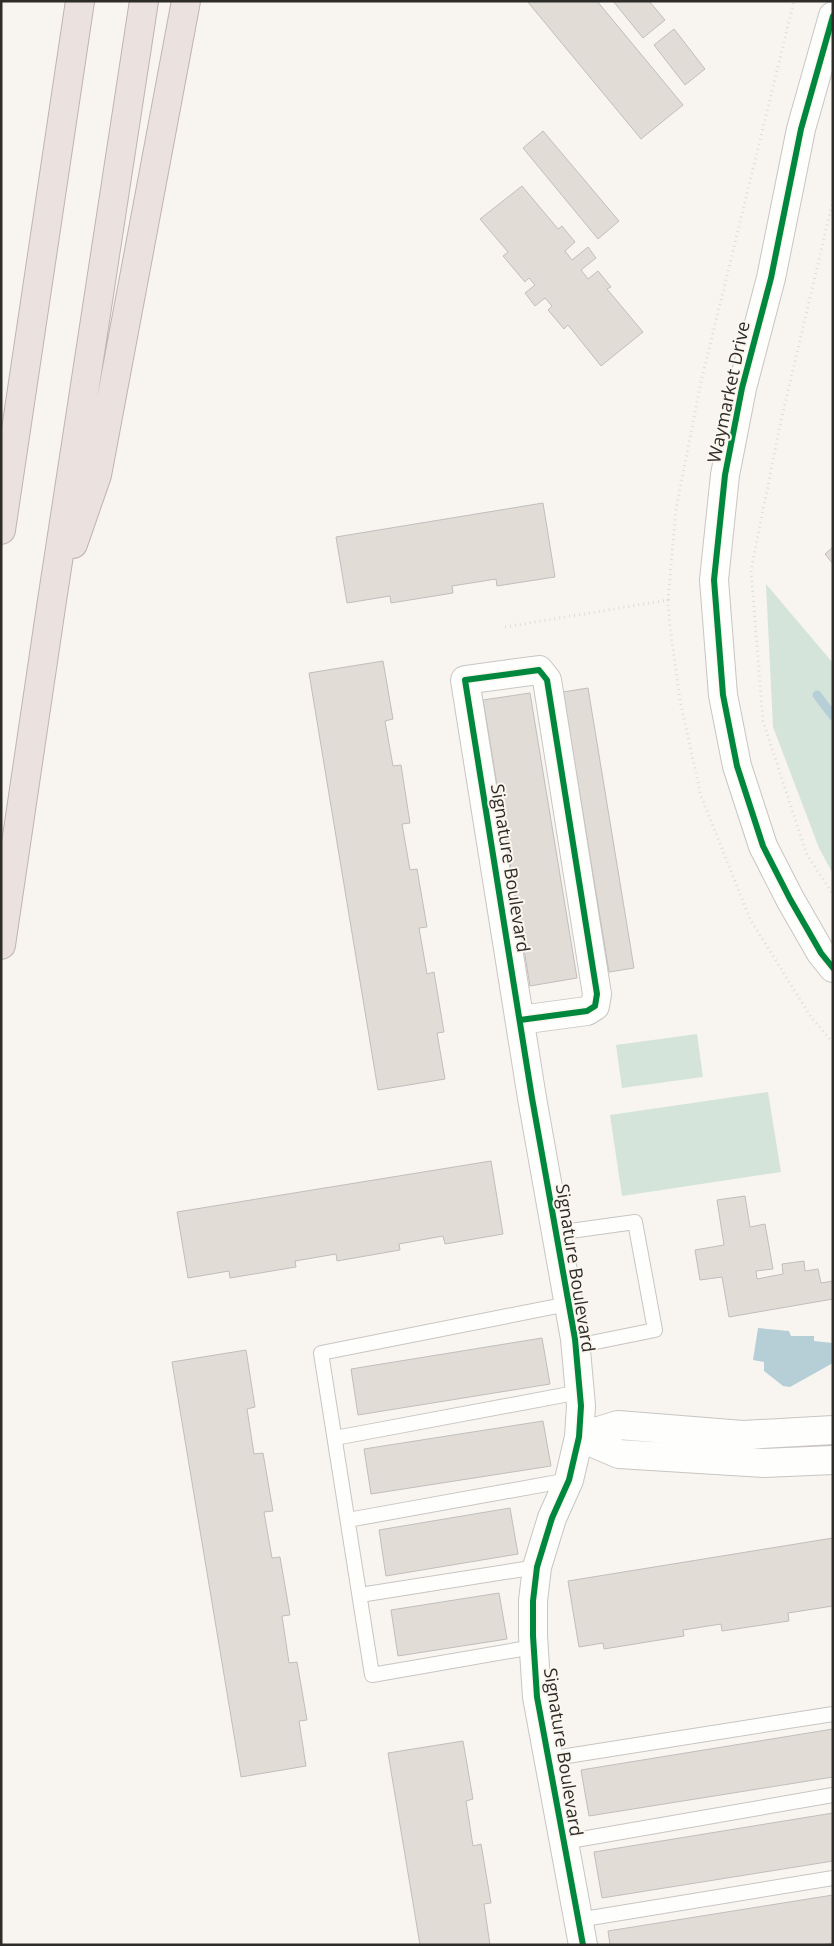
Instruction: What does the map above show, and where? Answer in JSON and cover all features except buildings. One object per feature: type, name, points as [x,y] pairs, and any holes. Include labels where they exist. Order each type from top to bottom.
[{"type":"highway","points":[[1,530],[80,1]]},
{"type":"highway","points":[[1,945],[144,1]]},
{"type":"highway","points":[[51,607],[97,475],[186,1]]},
{"type":"street","name":"Waymarket Drive","points":[[833,16],[801,129],[770,278],[742,388],[726,475],[714,580],[723,695],[737,766],[763,846],[790,899],[833,968]]},
{"type":"street","name":"Signature Boulevard","points":[[520,1020],[587,1011],[595,1006],[597,994],[547,680],[539,670],[466,680],[520,1020],[576,1346],[581,1406],[579,1437],[569,1480],[552,1518],[537,1567],[533,1601],[533,1647],[537,1697],[581,1932]]},
{"type":"street","points":[[579,1437],[618,1425],[743,1435],[833,1430]]},
{"type":"street","points":[[579,1437],[619,1454],[764,1464],[833,1460]]},
{"type":"lane","points":[[556,1233],[635,1222],[655,1330],[576,1346]]},
{"type":"lane","points":[[533,1647],[372,1675],[321,1352],[568,1304]]},
{"type":"lane","points":[[335,1438],[580,1392]]},
{"type":"lane","points":[[348,1520],[569,1480]]},
{"type":"lane","points":[[360,1595],[537,1567]]},
{"type":"lane","points":[[548,1759],[833,1714]]},
{"type":"lane","points":[[564,1842],[833,1795]]},
{"type":"lane","points":[[581,1932],[833,1878]]},
{"type":"path","points":[[794,1],[701,382],[676,509],[668,600],[680,700],[701,796],[750,919],[811,1017],[833,1043]]},
{"type":"path","points":[[833,200],[780,425],[752,570],[763,721],[807,855],[833,894]]},
{"type":"path","points":[[505,627],[668,600]]},
{"type":"shaded area","points":[[766,584],[833,663],[833,874],[819,848],[773,727]]},
{"type":"shaded area","points":[[697,1034],[703,1077],[622,1088],[616,1045]]},
{"type":"shaded area","points":[[768,1092],[781,1172],[622,1196],[610,1115]]},
{"type":"water","points":[[758,1328],[789,1331],[791,1336],[814,1336],[814,1341],[833,1343],[833,1363],[790,1387],[783,1386],[764,1371],[764,1362],[753,1360]]},
{"type":"waterway","points":[[817,695],[833,716]]},
{"type":"cycle path","points":[[833,16],[801,129],[771,278],[742,388],[725,475],[714,580],[723,695],[737,766],[763,846],[790,899],[821,953],[833,968]]},
{"type":"cycle path","points":[[520,1020],[587,1011],[595,1006],[597,994],[547,680],[539,670],[465,680],[532,1098],[575,1339],[581,1406],[579,1437],[569,1480],[552,1518],[537,1567],[533,1601],[533,1636],[537,1697],[583,1945]]}]
